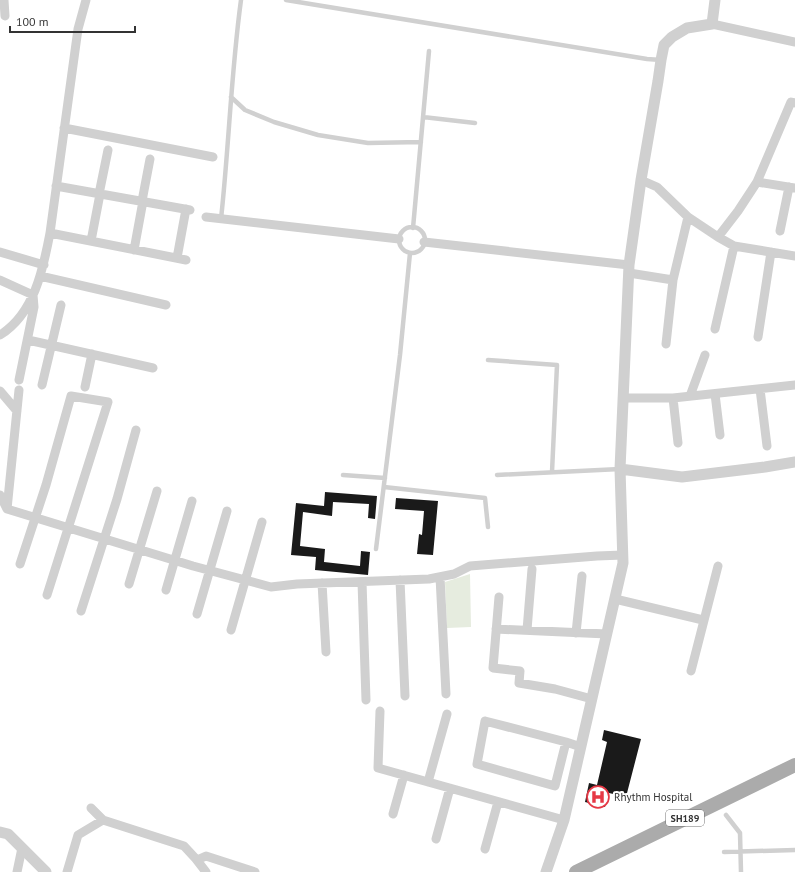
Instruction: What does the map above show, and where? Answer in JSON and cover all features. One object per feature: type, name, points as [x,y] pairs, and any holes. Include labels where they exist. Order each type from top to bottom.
[{"type":"main road","name":"SH189","points":[[576,872],[795,765]]},
{"type":"street","points":[[4,0],[5,16]]},
{"type":"street","points":[[0,335],[8,330],[22,315],[33,295],[44,264],[50,233],[78,29],[86,0]]},
{"type":"street","points":[[712,24],[715,0]]},
{"type":"street","points":[[546,872],[564,820],[623,563],[620,469],[629,269],[641,180],[658,81],[660,60],[664,46],[672,37],[687,28],[712,24],[795,42]]},
{"type":"street","points":[[718,237],[738,211],[757,182],[791,102],[795,103]]},
{"type":"street","points":[[64,128],[213,157]]},
{"type":"street","points":[[91,241],[108,150]]},
{"type":"street","points":[[134,250],[150,158]]},
{"type":"street","points":[[641,180],[657,187],[688,217],[734,246],[795,256]]},
{"type":"street","points":[[757,182],[792,188],[780,231]]},
{"type":"street","points":[[50,233],[181,259],[188,209],[56,186]]},
{"type":"street","points":[[206,217],[399,239]]},
{"type":"street","points":[[666,344],[673,280],[688,217]]},
{"type":"street","points":[[424,242],[629,269],[673,280]]},
{"type":"street","points":[[715,329],[734,246]]},
{"type":"street","points":[[0,252],[44,264]]},
{"type":"street","points":[[758,337],[771,252]]},
{"type":"street","points":[[40,276],[166,304]]},
{"type":"street","points":[[0,280],[33,295]]},
{"type":"street","points":[[19,380],[34,307],[33,295]]},
{"type":"street","points":[[42,385],[61,305]]},
{"type":"street","points":[[28,340],[153,368]]},
{"type":"street","points":[[85,387],[92,354]]},
{"type":"street","points":[[690,396],[705,355]]},
{"type":"street","points":[[624,398],[673,398],[795,385]]},
{"type":"street","points":[[760,389],[767,446]]},
{"type":"street","points":[[7,509],[19,390]]},
{"type":"street","points":[[0,391],[17,411]]},
{"type":"street","points":[[715,394],[720,435]]},
{"type":"street","points":[[20,564],[46,485],[71,396],[108,402],[47,595]]},
{"type":"street","points":[[673,398],[678,443]]},
{"type":"street","points":[[81,611],[118,499],[136,430]]},
{"type":"street","points":[[620,469],[682,477],[765,468],[795,462]]},
{"type":"street","points":[[129,584],[157,491]]},
{"type":"street","points":[[0,495],[7,509],[175,560],[271,587],[297,584],[429,579],[454,574],[470,566],[623,555]]},
{"type":"street","points":[[166,590],[192,501]]},
{"type":"street","points":[[197,614],[227,511]]},
{"type":"street","points":[[231,630],[262,522]]},
{"type":"street","points":[[691,671],[718,566]]},
{"type":"street","points":[[527,630],[532,569]]},
{"type":"street","points":[[576,633],[582,576]]},
{"type":"street","points":[[440,577],[446,694]]},
{"type":"street","points":[[400,580],[405,696]]},
{"type":"street","points":[[362,582],[366,700]]},
{"type":"street","points":[[322,583],[326,652]]},
{"type":"street","points":[[499,597],[493,668],[520,671],[519,682],[555,689],[592,700]]},
{"type":"street","points":[[615,599],[703,620]]},
{"type":"street","points":[[496,629],[607,634]]},
{"type":"street","points":[[380,711],[378,768],[564,820]]},
{"type":"street","points":[[428,782],[447,714]]},
{"type":"street","points":[[571,791],[477,764],[485,721],[581,747]]},
{"type":"street","points":[[555,786],[566,742]]},
{"type":"street","points":[[393,814],[404,775]]},
{"type":"street","points":[[436,839],[450,788]]},
{"type":"street","points":[[485,848],[498,802]]},
{"type":"street","points":[[91,808],[103,820],[184,846],[206,872]]},
{"type":"street","points":[[66,872],[78,835],[103,820]]},
{"type":"street","points":[[0,832],[8,834],[46,872]]},
{"type":"street","points":[[17,872],[22,848]]},
{"type":"street","points":[[197,860],[206,856],[255,872]]},
{"type":"lane","points":[[221,218],[241,0]]},
{"type":"lane","points":[[286,0],[660,60]]},
{"type":"lane","points":[[413,228],[429,51]]},
{"type":"lane","points":[[231,97],[244,110],[274,122],[318,135],[368,143],[421,142]]},
{"type":"lane","points":[[423,117],[475,123]]},
{"type":"lane","points":[[413,228],[417,229],[423,234],[424,242],[417,252],[410,253],[401,247],[399,239],[400,235],[405,229],[413,228]]},
{"type":"lane","points":[[376,549],[410,253]]},
{"type":"lane","points":[[488,360],[557,365],[552,472]]},
{"type":"lane","points":[[497,475],[620,469]]},
{"type":"lane","points":[[343,475],[385,478]]},
{"type":"lane","points":[[384,487],[485,498],[488,527]]},
{"type":"lane","points":[[726,815],[740,833],[741,872]]},
{"type":"lane","points":[[724,852],[795,850]]},
{"type":"shaded area","points":[[470,574],[471,627],[447,628],[445,582]]},
{"type":"building","points":[[325,492],[377,496],[375,519],[368,518],[369,504],[333,502],[332,516],[303,512],[300,546],[325,549],[324,562],[360,566],[361,551],[370,552],[368,575],[315,570],[316,557],[291,555],[296,503],[324,506]]},
{"type":"building","points":[[396,498],[438,501],[433,555],[417,554],[419,534],[422,535],[424,511],[395,509]]},
{"type":"building","points":[[604,730],[641,739],[626,797],[609,793],[605,807],[585,802],[589,783],[597,785],[607,742],[602,740]]},
{"type":"place","name":"Rhythm Hospital","points":[[598,797]]}]
